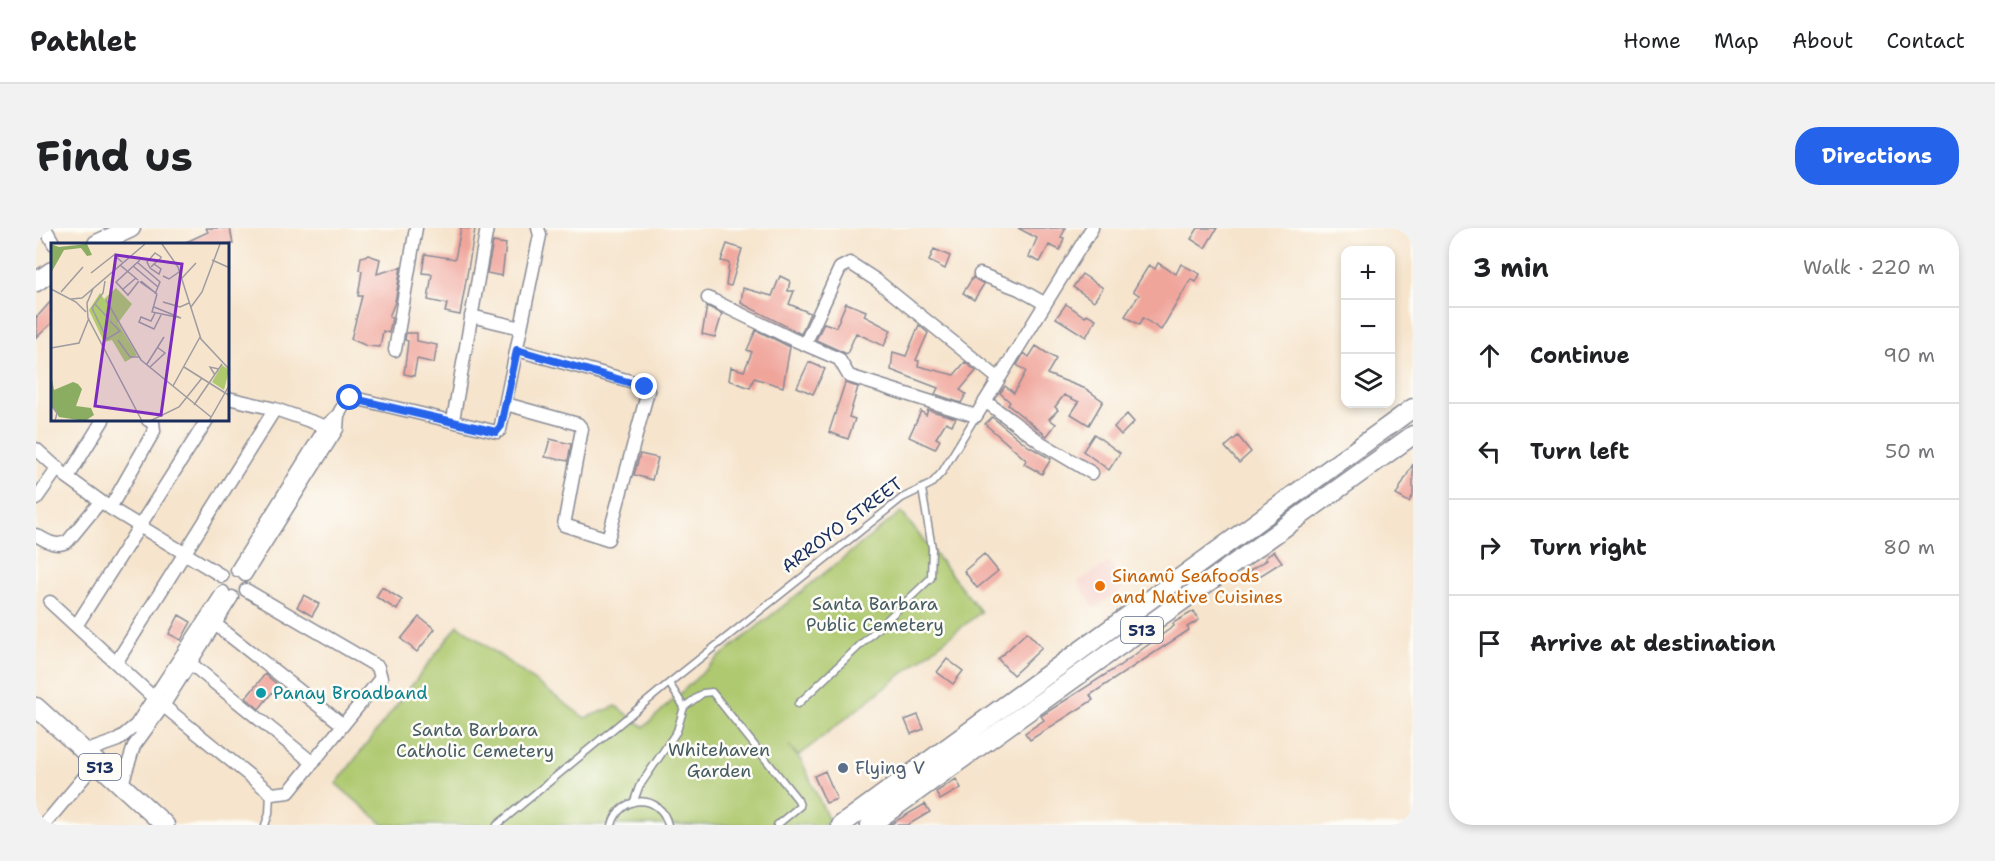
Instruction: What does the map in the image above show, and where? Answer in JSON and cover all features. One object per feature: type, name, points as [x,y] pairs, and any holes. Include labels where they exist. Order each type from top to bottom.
[{"type":"main road","points":[[104,243],[130,228]]},
{"type":"main road","points":[[36,282],[51,272]]},
{"type":"main road","name":"513","points":[[841,825],[1413,408]]},
{"type":"main road","name":"513","points":[[870,825],[1413,435]]},
{"type":"main road","points":[[1227,543],[1238,561]]},
{"type":"main road","name":"513","points":[[36,707],[165,825]]},
{"type":"street","points":[[45,228],[53,243]]},
{"type":"street","points":[[395,350],[416,228]]},
{"type":"street","points":[[453,420],[487,228]]},
{"type":"street","points":[[241,572],[346,401],[354,398],[496,432],[500,430],[540,235],[538,228]]},
{"type":"street","name":"ARROYO STREET","points":[[976,416],[1092,228]]},
{"type":"street","points":[[805,344],[840,268],[850,263],[876,280],[999,379]]},
{"type":"street","points":[[980,274],[1019,288],[1044,303]]},
{"type":"street","points":[[708,298],[842,360],[849,375],[976,416]]},
{"type":"street","points":[[471,316],[521,328]]},
{"type":"street","points":[[506,404],[578,424],[582,429],[564,525],[608,539],[648,391],[641,384],[517,350]]},
{"type":"street","points":[[230,398],[275,408],[331,428]]},
{"type":"street","points":[[985,401],[1043,444],[1092,473]]},
{"type":"street","points":[[116,663],[275,408]]},
{"type":"street","points":[[36,499],[63,473],[101,422]]},
{"type":"street","points":[[36,535],[55,544],[62,545],[68,541],[105,505],[154,431],[153,422]]},
{"type":"street","points":[[76,626],[206,422]]},
{"type":"street","points":[[36,448],[63,473],[105,505],[222,576]]},
{"type":"street","points":[[229,570],[241,572],[248,582],[246,590],[240,595],[228,594],[220,584],[222,576],[229,570]]},
{"type":"street","points":[[50,602],[159,702],[270,792],[282,795],[289,792],[381,678],[378,668],[246,590]]},
{"type":"street","points":[[44,825],[90,758],[123,737],[159,702],[190,663],[215,624],[228,594]]},
{"type":"street","points":[[121,787],[134,746],[159,702],[228,594]]},
{"type":"street","points":[[215,624],[344,725]]},
{"type":"street","points":[[190,663],[313,763]]},
{"type":"lane","name":"ARROYO STREET","points":[[497,825],[669,682],[902,498],[922,489],[942,472],[976,416]]},
{"type":"lane","points":[[798,704],[932,578],[932,548],[922,489]]},
{"type":"lane","points":[[669,682],[684,707]]},
{"type":"lane","points":[[634,801],[639,787],[677,731],[684,707],[703,693],[712,692],[798,800],[800,806],[797,811],[777,825]]},
{"type":"lane","points":[[265,825],[269,813],[270,792]]},
{"type":"lane","points":[[606,825],[621,808],[634,801],[642,801],[658,807],[668,825]]},
{"type":"lane","points":[[612,825],[614,817]]},
{"type":"shaded area","points":[[1109,562],[1126,587],[1094,608],[1078,582]]},
{"type":"green space","points":[[901,512],[981,612],[798,756],[789,746],[802,762],[829,821],[824,825],[384,825],[336,784],[458,625],[585,718],[616,706],[644,727],[718,658]]},
{"type":"building","points":[[206,228],[230,228],[233,244],[184,243],[208,232]]},
{"type":"building","points":[[461,228],[475,229],[460,315],[445,312],[447,304],[428,300],[432,274],[422,273],[425,254],[455,259]]},
{"type":"building","points":[[1018,228],[1066,228],[1061,237],[1064,238],[1060,250],[1049,245],[1040,262],[1029,257],[1037,238]]},
{"type":"building","points":[[1198,228],[1217,228],[1205,248],[1191,239]]},
{"type":"building","points":[[493,242],[506,244],[502,276],[487,273]]},
{"type":"building","points":[[727,244],[742,249],[731,286],[726,285],[729,263],[721,261]]},
{"type":"building","points":[[934,249],[950,256],[945,269],[929,261]]},
{"type":"building","points":[[368,255],[380,259],[377,274],[401,267],[395,302],[389,317],[392,318],[389,333],[383,331],[380,347],[367,346],[351,339],[362,296],[358,296],[362,271],[359,270],[361,257]]},
{"type":"building","points":[[1158,263],[1176,274],[1181,264],[1200,274],[1196,282],[1191,279],[1161,330],[1143,318],[1139,325],[1125,316],[1139,295],[1133,291],[1149,265],[1155,269]]},
{"type":"building","points":[[1082,274],[1103,288],[1094,301],[1073,287]]},
{"type":"building","points":[[780,276],[790,281],[788,291],[794,291],[789,304],[810,313],[801,334],[741,303],[743,288],[772,296]]},
{"type":"building","points":[[973,277],[984,284],[974,300],[963,293]]},
{"type":"building","points":[[51,301],[51,324],[36,338],[36,315],[37,317]]},
{"type":"building","points":[[846,303],[866,311],[864,316],[891,330],[884,346],[856,333],[847,354],[816,340],[824,323],[836,327]]},
{"type":"building","points":[[1066,304],[1085,317],[1087,314],[1096,319],[1086,337],[1056,318]]},
{"type":"building","points":[[707,306],[722,314],[715,337],[702,334]]},
{"type":"building","points":[[919,325],[928,333],[916,360],[919,361],[918,366],[954,375],[965,362],[976,371],[960,390],[966,394],[961,403],[935,394],[938,388],[891,370],[893,352],[906,356]]},
{"type":"building","points":[[756,330],[790,347],[783,387],[754,378],[750,388],[729,380],[731,367],[744,371],[752,352],[747,350]]},
{"type":"building","points":[[406,333],[417,333],[417,341],[437,345],[434,363],[417,359],[414,376],[404,374],[408,341],[405,340]]},
{"type":"building","points":[[1036,346],[1056,359],[1047,374],[1086,389],[1103,401],[1089,425],[1071,414],[1079,402],[1064,395],[1055,407],[1058,410],[1049,419],[1056,424],[1047,436],[1008,405],[1010,402],[1000,393],[1005,386],[1014,393],[1026,371],[1017,365],[1024,353],[1029,357]]},
{"type":"building","points":[[809,362],[825,369],[813,394],[797,387]]},
{"type":"building","points":[[845,383],[858,387],[849,417],[855,419],[848,439],[829,432]]},
{"type":"building","points":[[928,410],[956,418],[952,425],[946,422],[936,438],[940,440],[935,449],[909,437],[921,411],[926,415]]},
{"type":"building","points":[[1127,414],[1134,422],[1121,435],[1114,427]]},
{"type":"building","points":[[992,417],[1028,446],[1051,459],[1042,474],[1024,464],[1026,460],[985,424]]},
{"type":"building","points":[[1094,434],[1120,453],[1109,470],[1083,451]]},
{"type":"building","points":[[1238,436],[1251,452],[1239,463],[1225,447]]},
{"type":"building","points":[[550,439],[571,444],[568,461],[545,457]]},
{"type":"building","points":[[640,454],[658,458],[652,480],[634,475]]},
{"type":"building","points":[[1413,464],[1413,495],[1409,502],[1396,495]]},
{"type":"building","points":[[1274,551],[1282,562],[1255,579],[1250,570],[1267,560],[1265,558]]},
{"type":"building","points":[[984,554],[998,571],[977,588],[964,571]]},
{"type":"building","points":[[382,587],[402,600],[397,610],[376,597]]},
{"type":"building","points":[[304,595],[319,604],[312,616],[297,607]]},
{"type":"building","points":[[1194,611],[1199,620],[1187,627],[1189,630],[1090,695],[1093,700],[1030,740],[1025,733],[1044,720],[1041,716],[1119,666],[1174,626],[1173,623]]},
{"type":"building","points":[[179,615],[191,622],[181,640],[169,634]]},
{"type":"building","points":[[419,617],[435,629],[417,652],[401,639]]},
{"type":"building","points":[[1027,632],[1042,648],[1013,675],[998,659]]},
{"type":"building","points":[[947,659],[963,671],[953,684],[937,672]]},
{"type":"building","name":"Panay Broadband","points":[[265,674],[278,685],[259,709],[246,698]]},
{"type":"building","points":[[918,715],[924,729],[911,734],[905,720]]},
{"type":"building","points":[[825,771],[837,799],[826,803],[814,776]]},
{"type":"building","points":[[956,779],[961,788],[940,800],[936,792]]},
{"type":"building","points":[[925,804],[930,812],[908,825],[889,825]]},
{"type":"place","name":"Sinamû Seafoods and Native Cuisines","points":[[1100,586]]},
{"type":"place","name":"Panay Broadband","points":[[261,693]]},
{"type":"place","name":"Flying V","points":[[843,768]]},
{"type":"route","points":[[350,398],[453,420],[496,432],[500,430],[517,350],[645,387]]},
{"type":"park label","name":"Santa Barbara Public Cemetery","points":[[875,614]]},
{"type":"park label","name":"Santa Barbara Catholic Cemetery","points":[[475,740]]},
{"type":"park label","name":"Whitehaven Garden","points":[[719,760]]}]
